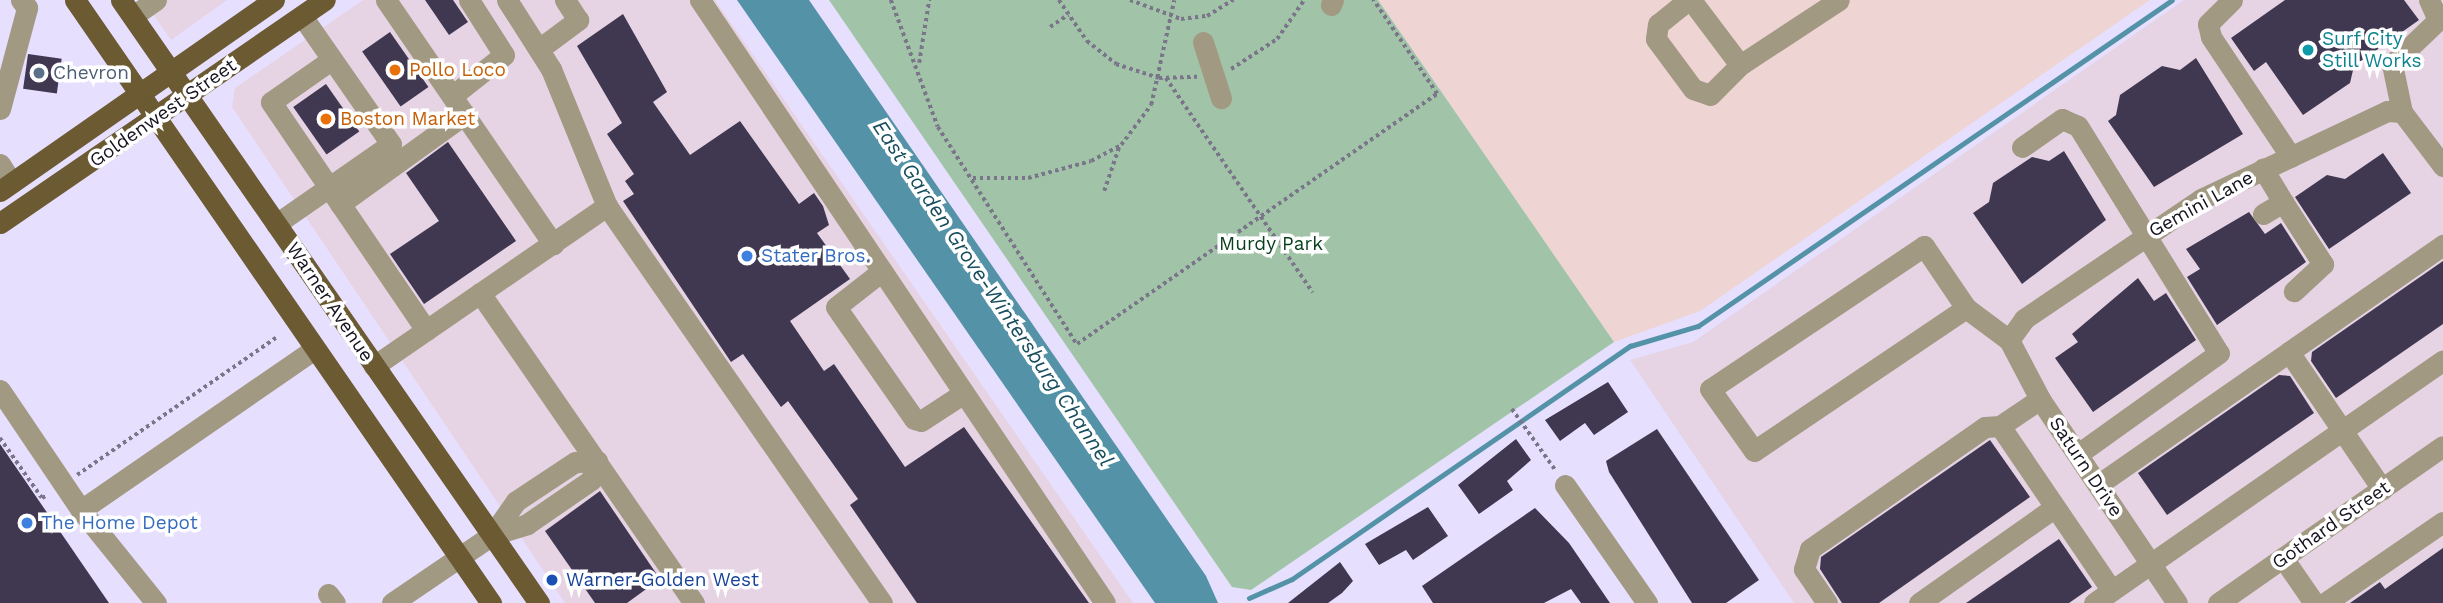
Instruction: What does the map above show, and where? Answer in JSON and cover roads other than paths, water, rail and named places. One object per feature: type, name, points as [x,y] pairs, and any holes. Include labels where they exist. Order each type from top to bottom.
[{"type":"main road","name":"Warner Avenue","points":[[75,0],[491,603]]},
{"type":"main road","name":"Goldenwest Street","points":[[6,187],[274,0]]},
{"type":"main road","name":"Goldenwest Street","points":[[0,223],[157,119],[325,0]]},
{"type":"main road","name":"Warner Avenue","points":[[127,8],[539,603]]},
{"type":"street","points":[[0,109],[26,8],[21,0]]},
{"type":"street","points":[[127,8],[156,0]]},
{"type":"street","points":[[452,96],[505,55],[469,0]]},
{"type":"street","points":[[507,0],[539,49],[607,206],[882,603]]},
{"type":"street","points":[[539,49],[578,20],[565,0]]},
{"type":"street","points":[[700,0],[1105,603]]},
{"type":"street","points":[[1740,65],[1690,0],[1658,24],[1656,39],[1693,89],[1710,96],[1740,65],[1839,0]]},
{"type":"street","points":[[2232,0],[2208,24],[2211,37],[2291,157]]},
{"type":"street","points":[[2429,0],[2438,20],[2392,64],[2402,112],[2443,166]]},
{"type":"street","points":[[390,1],[553,244]]},
{"type":"street","points":[[302,16],[391,144],[334,195]]},
{"type":"street","points":[[1203,42],[1221,98]]},
{"type":"street","points":[[331,60],[271,102],[426,330]]},
{"type":"street","name":"Gemini Lane","points":[[2012,334],[2147,233],[2263,169],[2388,111],[2402,112]]},
{"type":"street","points":[[276,224],[334,195],[465,114]]},
{"type":"street","points":[[2022,147],[2069,119],[2147,233],[2219,352],[2078,454]]},
{"type":"street","points":[[0,164],[6,187]]},
{"type":"street","points":[[2263,169],[2323,264],[2294,291]]},
{"type":"street","points":[[2263,215],[2283,202]]},
{"type":"street","points":[[374,366],[607,206]]},
{"type":"street","points":[[2099,484],[2443,245]]},
{"type":"street","points":[[1966,308],[1754,451],[1710,389],[1924,246],[1966,308],[2012,334]]},
{"type":"street","points":[[882,271],[836,307],[914,419],[921,421],[964,393]]},
{"type":"street","points":[[480,293],[694,603]]},
{"type":"street","name":"Saturn Drive","points":[[2012,334],[2040,399],[2177,603]]},
{"type":"street","points":[[81,510],[314,349]]},
{"type":"street","points":[[2289,352],[2382,489]]},
{"type":"street","points":[[2094,603],[2443,360]]},
{"type":"street","points":[[0,390],[81,510],[150,602]]},
{"type":"street","points":[[1827,603],[1804,569],[1810,549],[1985,427],[2000,426],[2040,399]]},
{"type":"street","points":[[2000,426],[2112,591]]},
{"type":"street","name":"Gothard Street","points":[[2218,603],[2289,567],[2382,489],[2443,446]]},
{"type":"street","points":[[392,603],[492,535],[516,502],[575,461],[597,461]]},
{"type":"street","points":[[1565,485],[1647,603]]},
{"type":"street","points":[[1919,603],[2055,507]]},
{"type":"street","points":[[2289,567],[2317,603],[2443,522]]},
{"type":"water","name":"East Garden Grove-Wintersburg Channel","points":[[737,0],[809,0],[1206,576],[1218,603],[1155,603]]},
{"type":"waterway","points":[[1249,598],[1292,579],[1630,346],[1698,326],[2172,0]]},
{"type":"place","name":"Surf City Still Works","points":[[2308,50]]},
{"type":"place","name":"Pollo Loco","points":[[395,70]]},
{"type":"place","name":"Chevron","points":[[39,73]]},
{"type":"place","name":"Boston Market","points":[[326,119]]},
{"type":"place","name":"Stater Bros.","points":[[747,256]]},
{"type":"place","name":"The Home Depot","points":[[27,523]]},
{"type":"place","name":"Warner-Golden West","points":[[552,580]]},
{"type":"park label","name":"Murdy Park","points":[[1271,244]]}]
